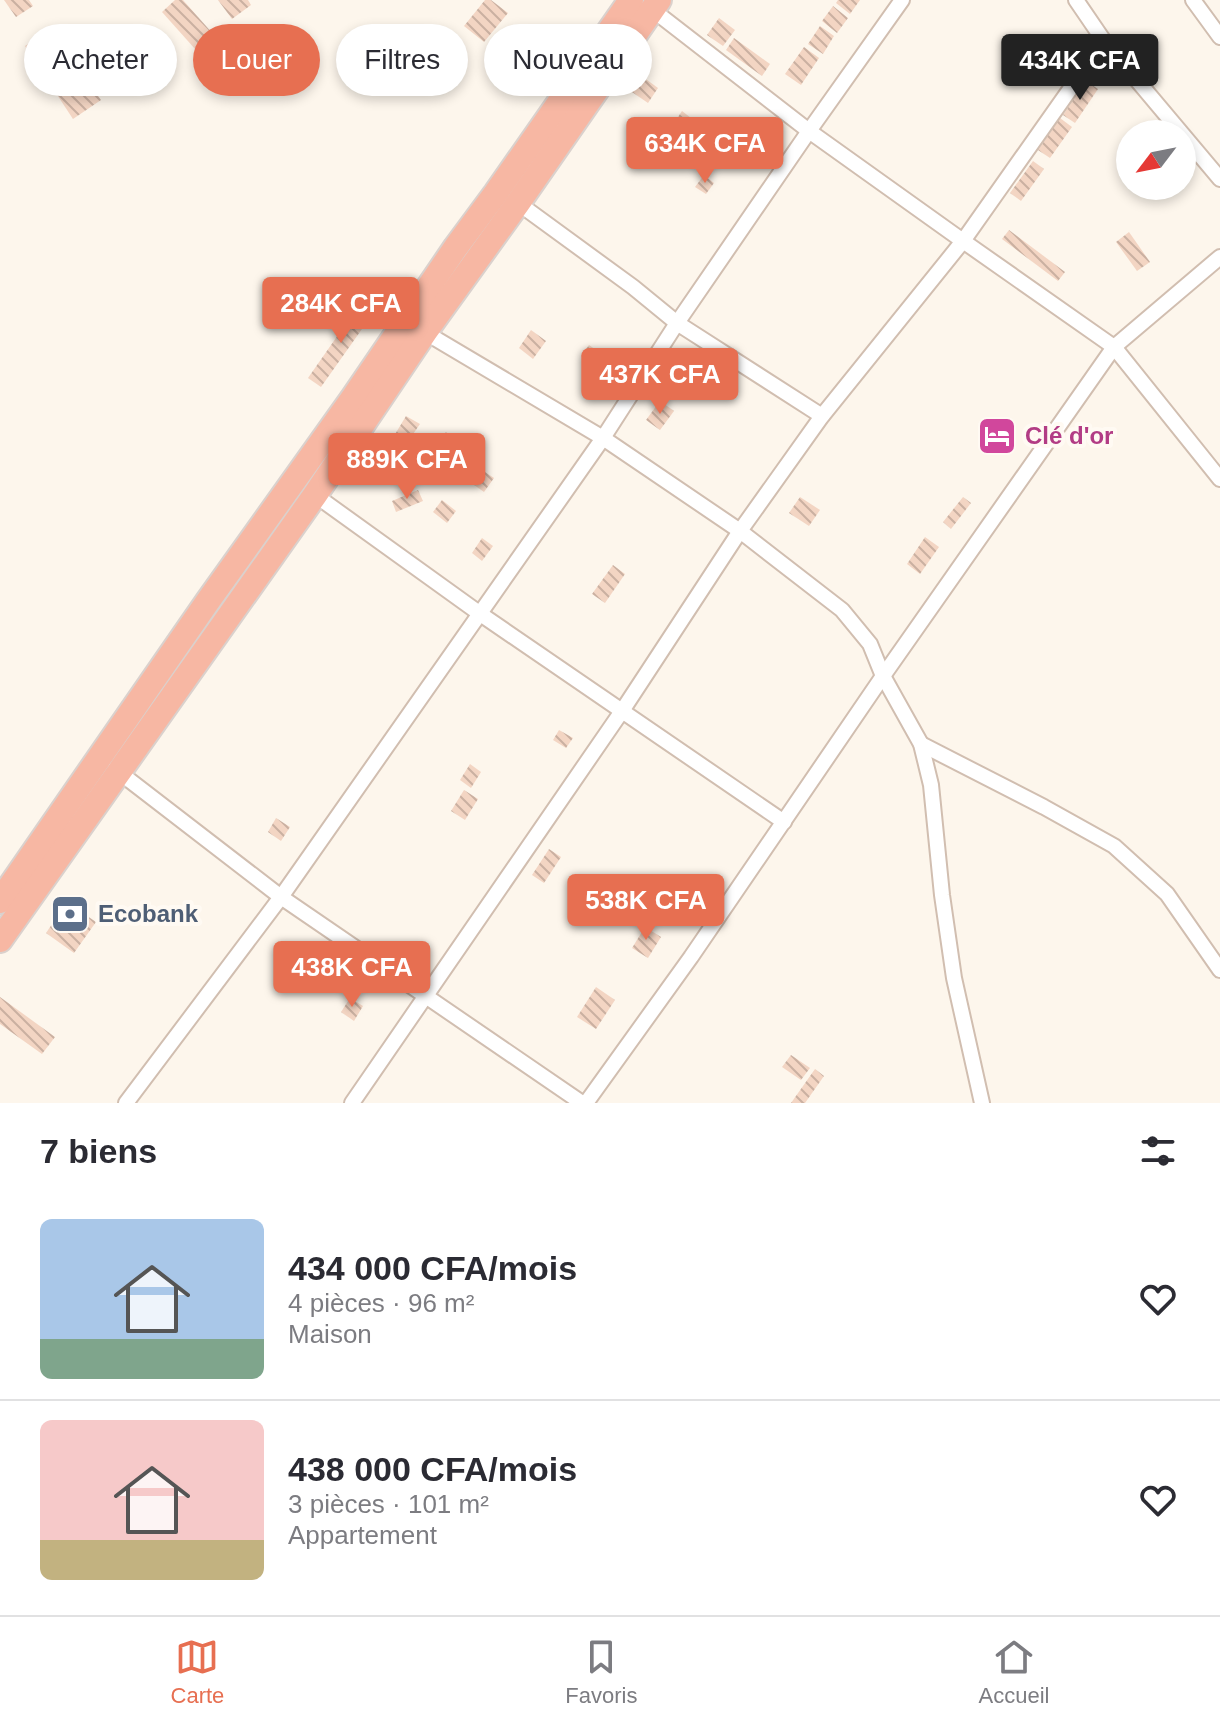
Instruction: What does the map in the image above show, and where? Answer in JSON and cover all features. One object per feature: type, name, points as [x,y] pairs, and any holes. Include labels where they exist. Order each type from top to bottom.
[{"type":"highway","points":[[0,940],[109,764],[353,398],[518,203],[645,2]]},
{"type":"highway","points":[[0,901],[315,495],[415,326],[645,2]]},
{"type":"street","points":[[126,1103],[281,897],[603,438],[677,323],[902,0]]},
{"type":"street","points":[[1076,0],[1104,41],[1220,179]]},
{"type":"street","points":[[1193,0],[1220,36]]},
{"type":"street","points":[[645,2],[809,131],[1114,347],[1220,479]]},
{"type":"street","points":[[352,1103],[622,711],[740,531],[822,416],[963,241],[1104,41]]},
{"type":"street","points":[[518,203],[677,323],[822,416]]},
{"type":"street","points":[[109,764],[281,897],[584,1103],[691,957],[1114,347],[1220,257]]},
{"type":"street","points":[[415,326],[603,438],[740,531],[842,610],[870,644],[883,676],[921,744],[931,785],[954,978],[982,1103]]},
{"type":"street","points":[[315,495],[479,613],[784,822]]},
{"type":"street","points":[[921,744],[1114,846],[1167,894],[1220,970]]},
{"type":"building","points":[[4,0],[29,0],[33,6],[16,17]]},
{"type":"building","points":[[175,0],[183,0],[204,24],[193,24],[193,47],[177,29],[177,24],[173,24],[162,12]]},
{"type":"building","points":[[218,0],[248,0],[251,5],[232,19]]},
{"type":"building","points":[[485,0],[491,0],[508,13],[499,24],[484,24],[484,42],[466,24]]},
{"type":"building","points":[[838,0],[860,0],[850,14],[836,3]]},
{"type":"building","points":[[833,6],[848,18],[837,33],[822,21]]},
{"type":"building","points":[[719,18],[735,30],[723,46],[707,35]]},
{"type":"building","points":[[820,26],[834,36],[823,54],[808,44]]},
{"type":"building","points":[[734,38],[770,64],[762,76],[726,50]]},
{"type":"building","points":[[804,47],[819,58],[801,85],[785,74]]},
{"type":"building","points":[[1086,81],[1098,89],[1075,123],[1063,115]]},
{"type":"building","points":[[652,84],[658,88],[648,103],[638,96],[652,96]]},
{"type":"building","points":[[58,96],[98,96],[101,100],[73,119]]},
{"type":"building","points":[[682,111],[695,121],[689,129],[676,120]]},
{"type":"building","points":[[1060,118],[1072,127],[1050,158],[1038,150]]},
{"type":"building","points":[[702,124],[714,133],[708,142],[695,133]]},
{"type":"building","points":[[658,140],[674,152],[663,168],[647,156]]},
{"type":"building","points":[[1033,161],[1044,169],[1021,201],[1010,193]]},
{"type":"building","points":[[704,175],[714,183],[706,194],[695,187]]},
{"type":"building","points":[[1009,230],[1065,272],[1058,281],[1002,239]]},
{"type":"building","points":[[1129,232],[1150,262],[1137,271],[1116,242]]},
{"type":"building","points":[[361,302],[374,312],[321,387],[308,378]]},
{"type":"building","points":[[531,330],[546,341],[533,359],[519,348]]},
{"type":"building","points":[[589,345],[616,364],[607,375],[581,356]]},
{"type":"building","points":[[660,401],[674,411],[660,430],[646,420]]},
{"type":"building","points":[[406,416],[420,424],[411,437],[406,434],[402,441],[394,436]]},
{"type":"building","points":[[446,432],[464,445],[460,451],[442,438]]},
{"type":"building","points":[[443,445],[458,455],[446,473],[431,463]]},
{"type":"building","points":[[465,456],[474,462],[463,478],[454,472]]},
{"type":"building","points":[[479,468],[494,478],[484,492],[470,482]]},
{"type":"building","points":[[418,490],[423,501],[396,512],[392,501]]},
{"type":"building","points":[[800,497],[820,510],[809,526],[789,513]]},
{"type":"building","points":[[963,497],[971,503],[951,529],[943,522]]},
{"type":"building","points":[[442,500],[456,511],[447,523],[433,512]]},
{"type":"building","points":[[925,537],[939,547],[920,574],[907,564]]},
{"type":"building","points":[[482,538],[493,546],[482,561],[472,553]]},
{"type":"building","points":[[613,565],[625,574],[605,603],[592,594]]},
{"type":"building","points":[[559,730],[573,738],[566,748],[553,740]]},
{"type":"building","points":[[470,764],[481,772],[471,788],[460,780]]},
{"type":"building","points":[[464,790],[478,799],[465,820],[451,811]]},
{"type":"building","points":[[276,818],[290,827],[281,841],[268,832]]},
{"type":"building","points":[[549,849],[561,857],[544,883],[532,875]]},
{"type":"building","points":[[67,902],[96,922],[74,953],[46,933]]},
{"type":"building","points":[[645,927],[661,937],[648,958],[632,948]]},
{"type":"building","points":[[300,965],[314,975],[306,987],[292,978]]},
{"type":"building","points":[[596,987],[615,1000],[596,1029],[577,1017]]},
{"type":"building","points":[[0,997],[55,1037],[42,1054],[0,1024]]},
{"type":"building","points":[[350,998],[363,1006],[354,1021],[341,1012]]},
{"type":"building","points":[[791,1055],[810,1068],[801,1080],[782,1067]]},
{"type":"building","points":[[815,1069],[824,1076],[805,1103],[791,1103]]},
{"type":"place","name":"Clé d'or","points":[[997,436]]},
{"type":"place","name":"Ecobank","points":[[70,914]]}]
